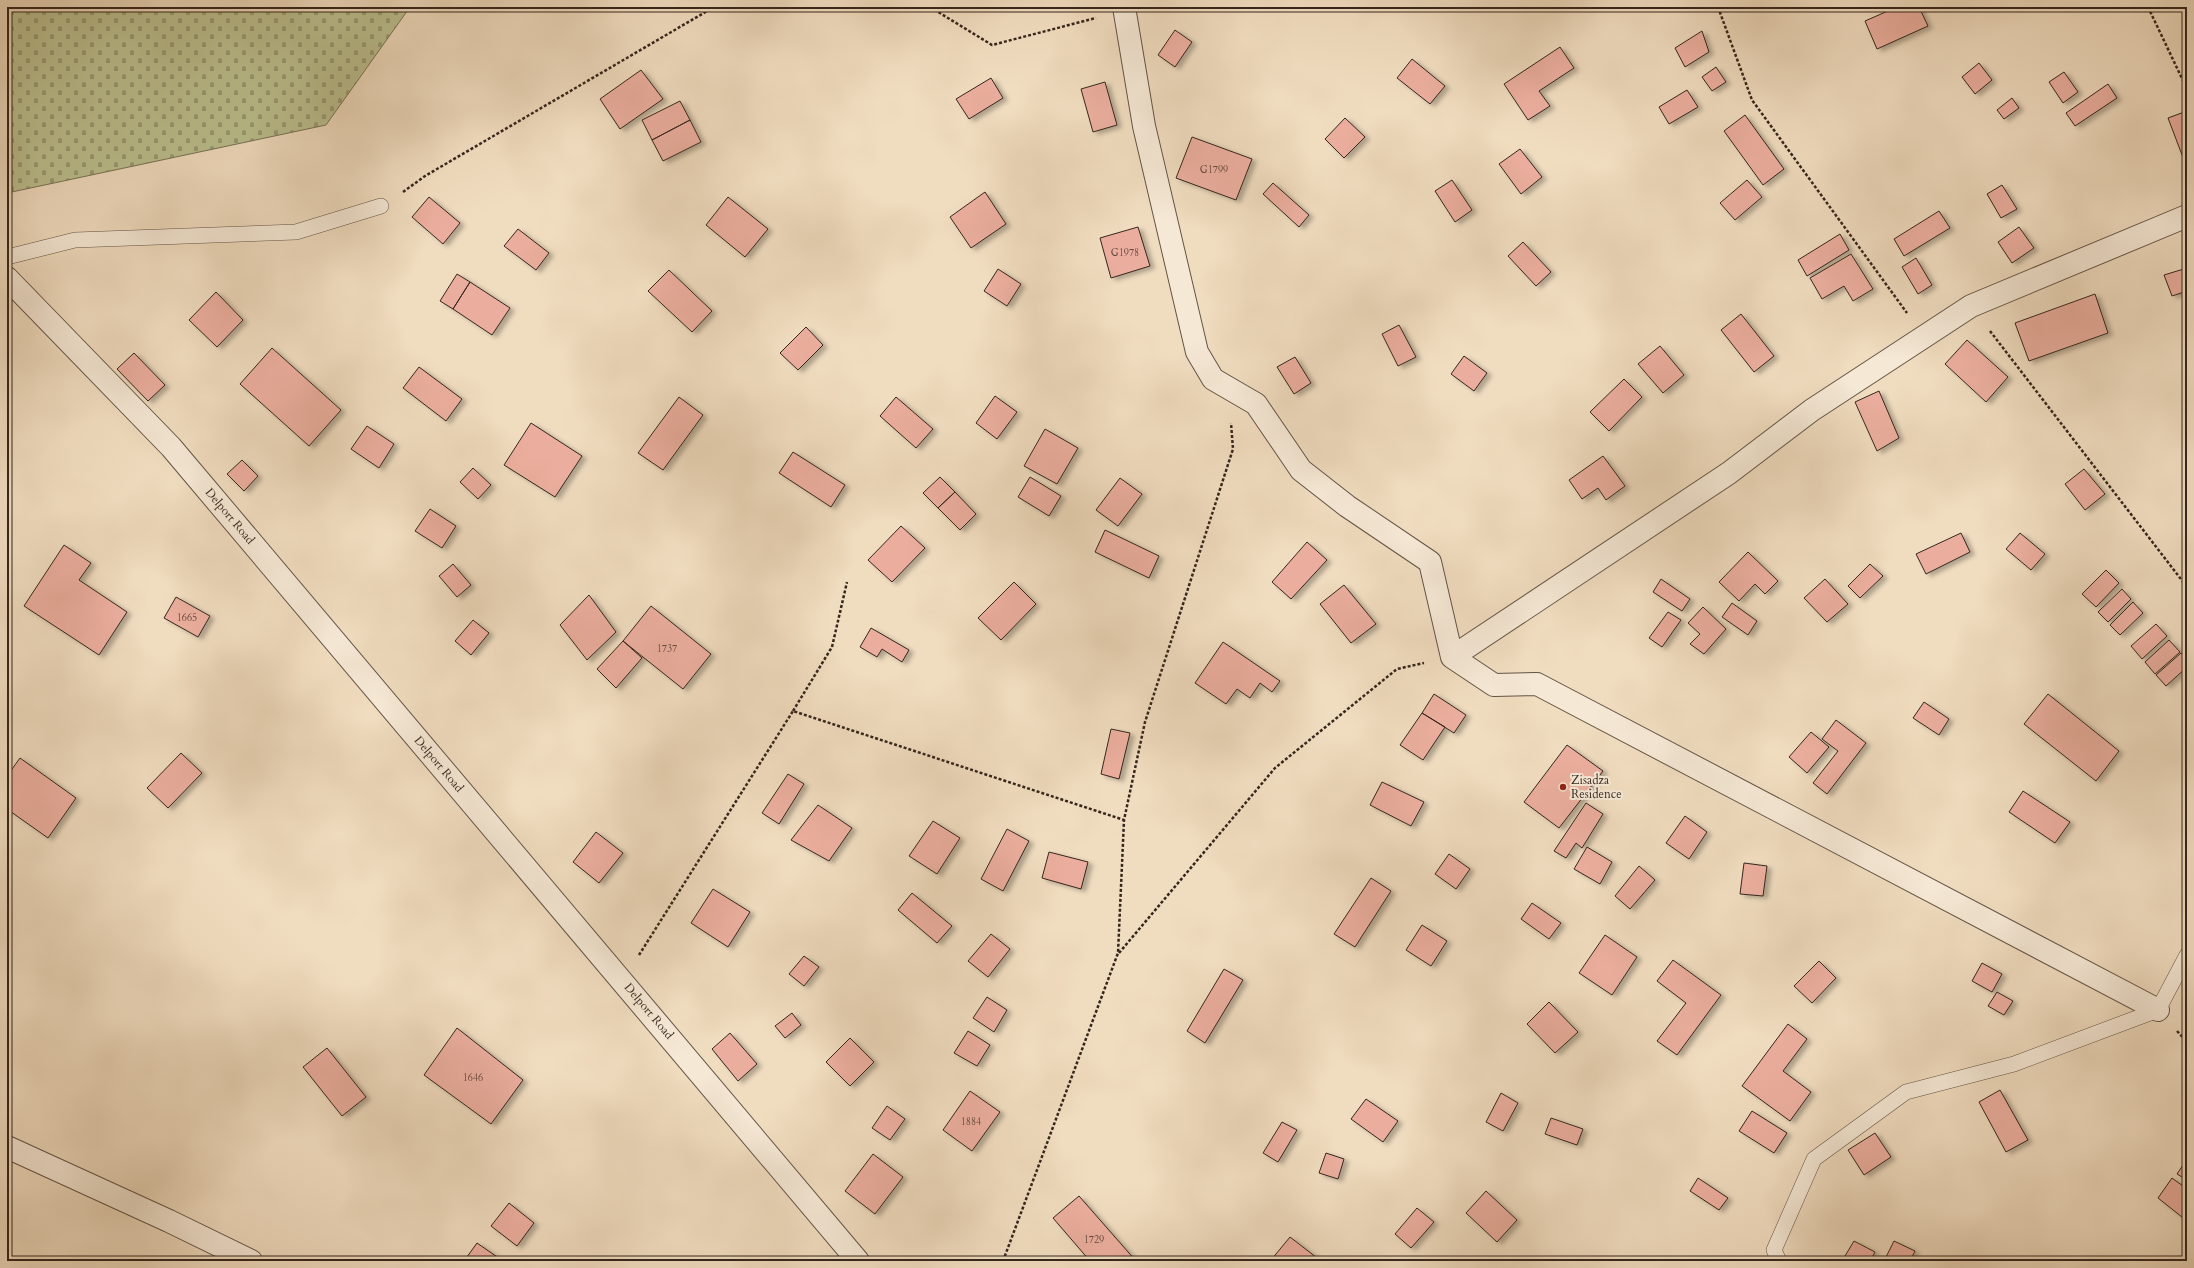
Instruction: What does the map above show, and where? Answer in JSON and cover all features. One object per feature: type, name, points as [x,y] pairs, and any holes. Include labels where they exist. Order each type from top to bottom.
[{"type":"street","points":[[1124,9],[1144,126],[1198,352],[1213,379],[1256,404],[1301,470],[1347,506],[1430,562],[1452,657],[1494,685],[1537,684],[2158,1010]]},
{"type":"street","points":[[1452,657],[1729,473],[1812,410],[1971,306],[2187,216]]},
{"type":"street","name":"Delport Road","points":[[7,278],[172,446],[299,600],[623,980],[858,1261]]},
{"type":"street","points":[[7,1147],[169,1220],[251,1261]]},
{"type":"lane","points":[[7,257],[75,240],[296,232],[381,206]]},
{"type":"lane","points":[[1779,1261],[1774,1250],[1814,1159],[1906,1092],[2014,1064],[2158,1010],[2187,955]]},
{"type":"path","points":[[381,206],[426,176],[714,7]]},
{"type":"path","points":[[930,7],[992,45],[1124,9]]},
{"type":"path","points":[[1718,7],[1752,100],[1892,291],[1924,338]]},
{"type":"path","points":[[2148,7],[2187,89]]},
{"type":"path","points":[[1971,306],[2187,587]]},
{"type":"path","points":[[1003,1261],[1118,953],[1124,820],[1145,722],[1233,449],[1231,421]]},
{"type":"path","points":[[623,980],[832,647],[847,582]]},
{"type":"path","points":[[1118,953],[1275,768],[1397,669],[1452,657]]},
{"type":"path","points":[[793,711],[1124,820]]},
{"type":"green space","points":[[7,7],[410,7],[326,125],[7,193]]},
{"type":"building","points":[[1897,7],[1919,7],[1928,26],[1877,49],[1865,21]]},
{"type":"building","points":[[1175,30],[1192,42],[1175,67],[1158,55]]},
{"type":"building","points":[[1702,31],[1709,52],[1685,67],[1675,48]]},
{"type":"building","points":[[1560,47],[1574,68],[1539,91],[1550,106],[1528,120],[1504,84]]},
{"type":"building","points":[[1412,59],[1445,86],[1430,104],[1397,78]]},
{"type":"building","points":[[1979,63],[1992,80],[1975,94],[1962,77]]},
{"type":"building","points":[[1716,67],[1726,82],[1712,91],[1702,77]]},
{"type":"building","points":[[641,70],[663,99],[620,129],[600,99]]},
{"type":"building","points":[[2064,72],[2078,92],[2063,103],[2049,82]]},
{"type":"building","points":[[991,78],[1003,98],[969,119],[956,99]]},
{"type":"building","points":[[1105,82],[1117,125],[1093,132],[1081,89]]},
{"type":"building","points":[[2108,84],[2117,98],[2075,126],[2066,113]]},
{"type":"building","points":[[1687,90],[1698,107],[1669,124],[1659,107]]},
{"type":"building","points":[[2012,98],[2019,108],[2004,119],[1997,110]]},
{"type":"building","points":[[680,101],[690,120],[652,140],[642,120]]},
{"type":"building","points":[[2187,111],[2187,168],[2168,118]]},
{"type":"building","points":[[1745,115],[1784,169],[1763,185],[1724,131]]},
{"type":"building","points":[[1345,118],[1365,137],[1344,158],[1325,139]]},
{"type":"building","points":[[690,120],[701,142],[663,161],[652,140]]},
{"type":"building","points":[[1192,137],[1252,159],[1236,200],[1176,178]]},
{"type":"building","points":[[1520,149],[1542,177],[1521,194],[1499,164]]},
{"type":"building","points":[[1452,180],[1472,210],[1455,222],[1435,191]]},
{"type":"building","points":[[1747,180],[1762,197],[1735,220],[1720,203]]},
{"type":"building","points":[[1273,183],[1309,215],[1299,227],[1263,194]]},
{"type":"building","points":[[2002,185],[2017,209],[2001,218],[1987,194]]},
{"type":"building","points":[[985,192],[1006,224],[971,248],[950,217]]},
{"type":"building","points":[[429,197],[460,223],[443,244],[412,217]]},
{"type":"building","points":[[728,197],[768,229],[745,257],[706,225]]},
{"type":"building","points":[[1939,211],[1950,228],[1904,256],[1894,239]]},
{"type":"building","points":[[1138,227],[1150,266],[1111,278],[1100,238]]},
{"type":"building","points":[[2019,227],[2034,248],[2012,263],[1998,242]]},
{"type":"building","points":[[518,229],[549,253],[536,270],[504,246]]},
{"type":"building","points":[[1840,234],[1849,250],[1807,276],[1798,260]]},
{"type":"building","points":[[1523,242],[1551,272],[1536,286],[1508,256]]},
{"type":"building","points":[[1851,254],[1873,289],[1853,301],[1844,286],[1822,299],[1810,278]]},
{"type":"building","points":[[1916,258],[1932,285],[1918,294],[1902,267]]},
{"type":"building","points":[[2187,268],[2187,291],[2172,296],[2164,275]]},
{"type":"building","points":[[998,269],[1021,284],[1007,306],[984,291]]},
{"type":"building","points":[[669,270],[712,311],[692,332],[648,291]]},
{"type":"building","points":[[457,274],[470,282],[453,309],[440,301]]},
{"type":"building","points":[[470,282],[510,308],[492,335],[453,309]]},
{"type":"building","points":[[216,292],[243,320],[217,347],[189,320]]},
{"type":"building","points":[[2095,294],[2108,333],[2029,361],[2015,323]]},
{"type":"building","points":[[1741,314],[1774,356],[1754,372],[1721,330]]},
{"type":"building","points":[[1399,325],[1416,357],[1398,366],[1382,334]]},
{"type":"building","points":[[806,327],[823,345],[798,370],[780,353]]},
{"type":"building","points":[[1967,340],[2008,377],[1986,402],[1945,364]]},
{"type":"building","points":[[1660,346],[1684,375],[1663,393],[1638,364]]},
{"type":"building","points":[[272,348],[341,410],[309,446],[240,384]]},
{"type":"building","points":[[134,353],[165,385],[148,401],[117,369]]},
{"type":"building","points":[[1464,356],[1487,373],[1474,391],[1451,374]]},
{"type":"building","points":[[1295,357],[1311,383],[1294,394],[1277,367]]},
{"type":"building","points":[[419,367],[462,399],[446,421],[403,388]]},
{"type":"building","points":[[1624,379],[1642,397],[1609,431],[1590,412]]},
{"type":"building","points":[[1879,391],[1899,438],[1877,451],[1855,402]]},
{"type":"building","points":[[995,396],[1017,412],[997,439],[976,423]]},
{"type":"building","points":[[679,397],[703,415],[663,470],[638,453]]},
{"type":"building","points":[[896,397],[933,429],[916,448],[880,416]]},
{"type":"building","points":[[531,423],[582,456],[555,497],[504,465]]},
{"type":"building","points":[[367,426],[394,444],[379,468],[351,449]]},
{"type":"building","points":[[1045,429],[1078,448],[1057,484],[1024,466]]},
{"type":"building","points":[[793,452],[845,485],[831,507],[779,473]]},
{"type":"building","points":[[1603,456],[1625,486],[1606,500],[1598,488],[1582,499],[1569,480]]},
{"type":"building","points":[[242,460],[258,476],[244,491],[227,474]]},
{"type":"building","points":[[473,468],[491,485],[478,499],[460,482]]},
{"type":"building","points":[[2084,469],[2105,494],[2085,510],[2065,484]]},
{"type":"building","points":[[940,477],[955,492],[938,508],[923,493]]},
{"type":"building","points":[[1030,477],[1061,496],[1049,516],[1018,497]]},
{"type":"building","points":[[1120,478],[1142,494],[1118,526],[1096,510]]},
{"type":"building","points":[[955,492],[976,514],[960,530],[938,508]]},
{"type":"building","points":[[430,509],[456,526],[442,548],[415,531]]},
{"type":"building","points":[[901,526],[925,548],[892,582],[868,560]]},
{"type":"building","points":[[1105,530],[1159,556],[1149,578],[1095,552]]},
{"type":"building","points":[[1961,533],[1970,552],[1926,574],[1916,554]]},
{"type":"building","points":[[2020,533],[2045,554],[2031,570],[2006,549]]},
{"type":"building","points":[[1307,542],[1327,560],[1291,599],[1272,582]]},
{"type":"building","points":[[64,545],[91,563],[79,580],[127,612],[99,655],[24,606]]},
{"type":"building","points":[[1748,552],[1778,581],[1765,594],[1755,584],[1739,601],[1719,582]]},
{"type":"building","points":[[453,564],[471,585],[457,597],[439,576]]},
{"type":"building","points":[[1870,564],[1883,576],[1860,598],[1848,586]]},
{"type":"building","points":[[2106,570],[2119,583],[2096,607],[2082,594]]},
{"type":"building","points":[[1661,579],[1690,599],[1682,611],[1653,592]]},
{"type":"building","points":[[1825,579],[1848,604],[1827,622],[1804,598]]},
{"type":"building","points":[[1014,582],[1036,604],[1001,640],[978,618]]},
{"type":"building","points":[[1344,585],[1376,624],[1351,643],[1320,604]]},
{"type":"building","points":[[2122,589],[2131,599],[2108,622],[2098,612]]},
{"type":"building","points":[[589,595],[616,632],[587,660],[560,625]]},
{"type":"building","points":[[176,597],[210,616],[198,637],[164,618]]},
{"type":"building","points":[[2133,602],[2143,613],[2120,635],[2110,625]]},
{"type":"building","points":[[1732,603],[1757,621],[1748,635],[1722,617]]},
{"type":"building","points":[[651,606],[711,654],[683,689],[623,641]]},
{"type":"building","points":[[1703,607],[1726,629],[1704,654],[1690,644],[1700,634],[1688,623]]},
{"type":"building","points":[[1668,612],[1681,620],[1662,647],[1649,638]]},
{"type":"building","points":[[473,620],[489,633],[471,655],[455,641]]},
{"type":"building","points":[[2156,624],[2167,636],[2142,659],[2131,646]]},
{"type":"building","points":[[871,628],[909,650],[902,662],[882,649],[877,657],[860,647]]},
{"type":"building","points":[[2169,640],[2180,652],[2155,674],[2145,662]]},
{"type":"building","points":[[623,641],[642,658],[616,688],[597,669]]},
{"type":"building","points":[[1223,642],[1280,681],[1272,692],[1260,683],[1250,698],[1237,689],[1226,704],[1195,683]]},
{"type":"building","points":[[2181,653],[2187,660],[2187,667],[2166,686],[2156,675]]},
{"type":"building","points":[[1434,694],[1466,715],[1454,733],[1422,713]]},
{"type":"building","points":[[2048,694],[2119,751],[2096,781],[2024,724]]},
{"type":"building","points":[[1924,702],[1949,719],[1939,735],[1913,718]]},
{"type":"building","points":[[1422,713],[1445,727],[1423,760],[1400,745]]},
{"type":"building","points":[[1836,720],[1866,743],[1827,794],[1813,783],[1838,751],[1822,739]]},
{"type":"building","points":[[1111,729],[1130,733],[1119,779],[1101,774]]},
{"type":"building","points":[[1811,732],[1829,747],[1807,773],[1789,757]]},
{"type":"building","name":"Zisadza Residence","points":[[1567,745],[1603,771],[1559,828],[1524,802]]},
{"type":"building","points":[[181,753],[202,773],[168,808],[147,788]]},
{"type":"building","points":[[20,758],[76,798],[48,838],[7,809],[7,776]]},
{"type":"building","points":[[788,774],[804,784],[779,824],[762,813]]},
{"type":"building","points":[[1382,782],[1424,802],[1411,826],[1370,805]]},
{"type":"building","points":[[2023,791],[2070,822],[2055,843],[2009,812]]},
{"type":"building","points":[[1586,803],[1603,814],[1582,848],[1576,843],[1566,858],[1554,851]]},
{"type":"building","points":[[818,805],[852,828],[829,861],[791,840]]},
{"type":"building","points":[[1685,816],[1707,832],[1689,859],[1666,843]]},
{"type":"building","points":[[933,821],[960,838],[937,874],[909,856]]},
{"type":"building","points":[[1007,829],[1029,841],[1003,891],[981,879]]},
{"type":"building","points":[[596,832],[623,853],[599,883],[573,862]]},
{"type":"building","points":[[1587,847],[1612,862],[1600,884],[1574,869]]},
{"type":"building","points":[[1049,852],[1088,862],[1081,889],[1042,878]]},
{"type":"building","points":[[1449,854],[1470,869],[1456,889],[1435,874]]},
{"type":"building","points":[[1744,863],[1767,866],[1763,896],[1740,894]]},
{"type":"building","points":[[1639,866],[1655,880],[1630,909],[1615,896]]},
{"type":"building","points":[[1371,878],[1391,891],[1355,947],[1334,934]]},
{"type":"building","points":[[713,889],[750,912],[728,947],[691,923]]},
{"type":"building","points":[[912,893],[952,926],[937,943],[898,910]]},
{"type":"building","points":[[1532,903],[1561,923],[1549,939],[1521,919]]},
{"type":"building","points":[[1422,925],[1447,941],[1431,966],[1406,950]]},
{"type":"building","points":[[991,934],[1010,949],[988,977],[968,961]]},
{"type":"building","points":[[1605,935],[1637,957],[1612,995],[1579,973]]},
{"type":"building","points":[[804,956],[819,967],[804,986],[789,974]]},
{"type":"building","points":[[1673,960],[1721,995],[1677,1055],[1657,1041],[1686,1003],[1657,981]]},
{"type":"building","points":[[1819,961],[1836,978],[1812,1003],[1794,986]]},
{"type":"building","points":[[1982,963],[2002,974],[1992,992],[1972,981]]},
{"type":"building","points":[[1224,969],[1243,980],[1205,1043],[1187,1031]]},
{"type":"building","points":[[1997,992],[2013,1001],[2004,1015],[1988,1006]]},
{"type":"building","points":[[987,997],[1007,1010],[994,1032],[973,1018]]},
{"type":"building","points":[[1549,1002],[1578,1032],[1555,1053],[1527,1024]]},
{"type":"building","points":[[792,1013],[801,1025],[785,1038],[775,1026]]},
{"type":"building","points":[[1788,1024],[1807,1039],[1783,1071],[1811,1092],[1790,1121],[1742,1086]]},
{"type":"building","points":[[457,1028],[523,1080],[491,1124],[424,1075]]},
{"type":"building","points":[[968,1031],[990,1045],[977,1066],[954,1053]]},
{"type":"building","points":[[730,1033],[757,1064],[738,1081],[712,1049]]},
{"type":"building","points":[[850,1038],[874,1062],[850,1086],[826,1062]]},
{"type":"building","points":[[327,1048],[366,1097],[342,1116],[303,1067]]},
{"type":"building","points":[[2000,1090],[2028,1140],[2006,1152],[1979,1102]]},
{"type":"building","points":[[970,1091],[1000,1112],[972,1151],[943,1130]]},
{"type":"building","points":[[1501,1093],[1518,1103],[1503,1131],[1486,1122]]},
{"type":"building","points":[[1366,1099],[1398,1121],[1383,1142],[1351,1119]]},
{"type":"building","points":[[887,1106],[905,1119],[890,1140],[872,1128]]},
{"type":"building","points":[[1752,1111],[1787,1133],[1774,1153],[1739,1131]]},
{"type":"building","points":[[1551,1118],[1583,1129],[1577,1145],[1545,1134]]},
{"type":"building","points":[[1282,1122],[1297,1130],[1278,1162],[1263,1153]]},
{"type":"building","points":[[1875,1133],[1891,1157],[1864,1175],[1848,1150]]},
{"type":"building","points":[[1326,1153],[1344,1159],[1338,1179],[1319,1173]]},
{"type":"building","points":[[873,1154],[903,1177],[875,1214],[845,1191]]},
{"type":"building","points":[[2187,1159],[2187,1180],[2177,1174]]},
{"type":"building","points":[[1698,1178],[1728,1198],[1719,1210],[1690,1191]]},
{"type":"building","points":[[2172,1178],[2187,1189],[2187,1221],[2158,1198]]},
{"type":"building","points":[[1486,1191],[1517,1220],[1497,1242],[1466,1213]]},
{"type":"building","points":[[1079,1196],[1136,1261],[1090,1261],[1053,1218]]},
{"type":"building","points":[[509,1203],[534,1223],[517,1246],[491,1226]]},
{"type":"building","points":[[1417,1208],[1434,1222],[1411,1248],[1395,1234]]},
{"type":"building","points":[[1290,1237],[1321,1261],[1271,1260]]},
{"type":"building","points":[[1854,1241],[1875,1252],[1870,1261],[1842,1261]]},
{"type":"building","points":[[1894,1241],[1915,1251],[1910,1261],[1884,1261]]},
{"type":"building","points":[[477,1243],[503,1261],[464,1261]]},
{"type":"place","name":"Zisadza Residence","points":[[1563,787]]}]
